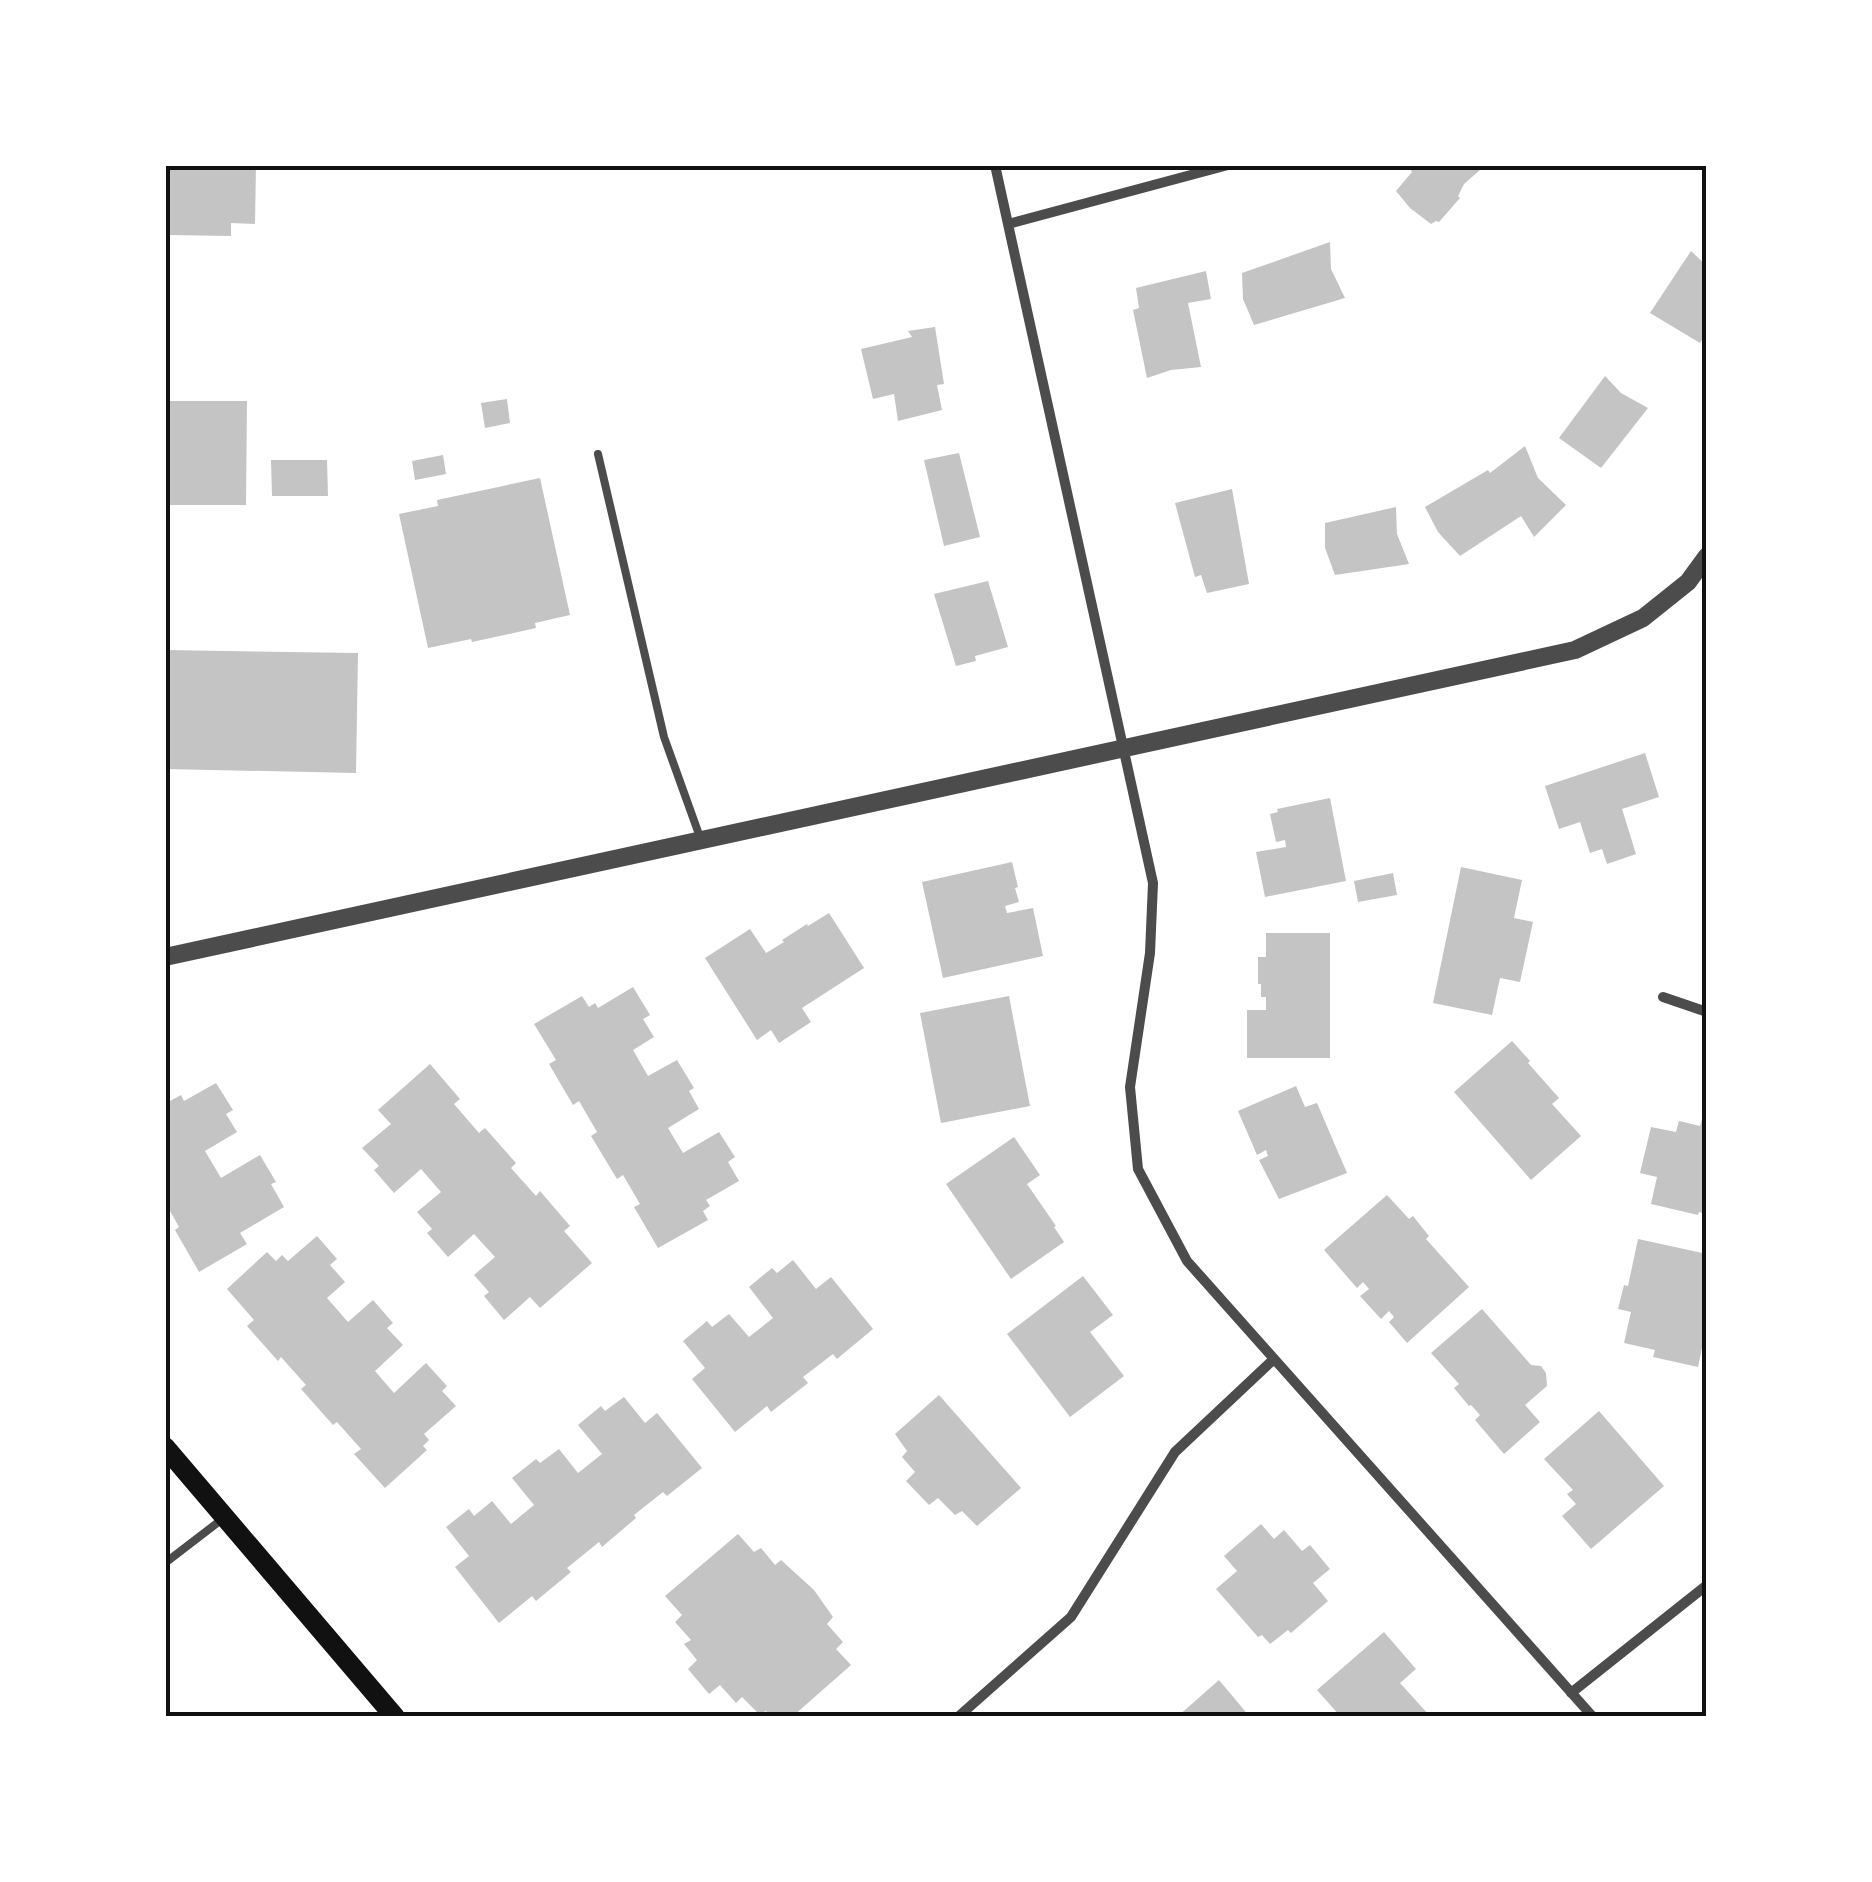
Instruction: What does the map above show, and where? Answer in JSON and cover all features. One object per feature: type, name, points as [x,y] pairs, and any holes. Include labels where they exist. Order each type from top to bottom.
[{"type":"main road","points":[[165,1447],[395,1717]]},
{"type":"street","points":[[995,165],[1152,883],[1150,953],[1130,1087],[1138,1168],[1187,1262],[1592,1717]]},
{"type":"street","points":[[1008,224],[1228,165]]},
{"type":"street","points":[[165,957],[1575,650],[1642,618],[1688,582],[1707,556]]},
{"type":"street","points":[[1663,997],[1707,1012]]},
{"type":"street","points":[[958,1717],[1071,1617],[1175,1452],[1274,1359]]},
{"type":"street","points":[[1571,1693],[1707,1585]]},
{"type":"lane","points":[[598,454],[664,737],[702,840]]},
{"type":"lane","points":[[165,1563],[225,1517]]},
{"type":"building","points":[[165,165],[256,165],[255,224],[231,223],[231,236],[167,235]]},
{"type":"building","points":[[1413,165],[1477,165],[1481,169],[1464,184],[1460,198],[1439,222],[1431,224],[1396,191]]},
{"type":"building","points":[[1330,242],[1331,269],[1345,298],[1254,325],[1243,299],[1242,273]]},
{"type":"building","points":[[1691,251],[1707,266],[1707,332],[1700,343],[1650,313]]},
{"type":"building","points":[[1206,271],[1211,299],[1188,303],[1201,367],[1171,370],[1147,378],[1133,310],[1139,308],[1136,288]]},
{"type":"building","points":[[935,327],[944,384],[937,385],[942,410],[898,421],[894,394],[873,399],[861,349],[912,337],[908,331]]},
{"type":"building","points":[[1605,376],[1621,393],[1648,408],[1601,468],[1559,438]]},
{"type":"building","points":[[507,399],[510,423],[485,428],[481,403]]},
{"type":"building","points":[[165,401],[247,401],[246,505],[165,505]]},
{"type":"building","points":[[1525,446],[1538,478],[1566,505],[1534,537],[1521,516],[1460,556],[1438,532],[1425,507],[1488,470],[1490,473]]},
{"type":"building","points":[[959,453],[980,537],[944,546],[924,460]]},
{"type":"building","points":[[443,455],[446,474],[415,480],[412,461]]},
{"type":"building","points":[[271,460],[327,460],[328,496],[272,496]]},
{"type":"building","points":[[540,478],[570,615],[535,623],[536,628],[428,648],[399,514],[438,506],[437,500]]},
{"type":"building","points":[[1232,489],[1249,584],[1207,593],[1201,575],[1195,577],[1175,503]]},
{"type":"building","points":[[1396,507],[1397,534],[1409,564],[1335,575],[1325,548],[1325,523]]},
{"type":"building","points":[[988,581],[1008,647],[956,666],[934,594]]},
{"type":"building","points":[[165,650],[358,653],[356,773],[165,769]]},
{"type":"building","points":[[1645,753],[1659,797],[1622,809],[1636,854],[1607,864],[1602,849],[1590,853],[1580,822],[1559,829],[1545,786]]},
{"type":"building","points":[[1330,798],[1346,881],[1265,897],[1256,852],[1286,847],[1285,840],[1276,842],[1270,814],[1278,812],[1277,809]]},
{"type":"building","points":[[1012,862],[1019,902],[1005,906],[1007,913],[1033,908],[1043,956],[943,978],[922,882]]},
{"type":"building","points":[[1461,867],[1522,880],[1514,918],[1533,922],[1520,982],[1500,978],[1492,1015],[1433,1003]]},
{"type":"building","points":[[1393,873],[1397,895],[1358,902],[1354,881]]},
{"type":"building","points":[[829,913],[864,968],[802,1008],[811,1022],[779,1043],[771,1030],[757,1040],[705,958],[750,929],[766,953]]},
{"type":"building","points":[[1266,933],[1330,933],[1330,1058],[1247,1058],[1247,1010],[1266,1010],[1266,997],[1261,997],[1258,984],[1258,957],[1266,957]]},
{"type":"building","points":[[633,987],[650,1015],[643,1019],[654,1037],[633,1050],[648,1076],[677,1060],[694,1088],[689,1091],[699,1109],[668,1128],[683,1153],[719,1132],[735,1157],[728,1162],[739,1181],[706,1200],[710,1206],[703,1211],[708,1220],[658,1248],[634,1207],[640,1204],[623,1175],[617,1179],[591,1136],[597,1132],[579,1101],[573,1105],[549,1064],[556,1060],[534,1024],[582,996],[589,1007],[595,1003],[598,1008]]},
{"type":"building","points":[[1009,996],[1030,1106],[941,1123],[920,1013]]},
{"type":"building","points":[[1512,1041],[1559,1098],[1552,1104],[1581,1136],[1531,1180],[1454,1092]]},
{"type":"building","points":[[430,1064],[460,1099],[454,1104],[479,1133],[485,1128],[516,1163],[511,1168],[536,1196],[540,1191],[570,1226],[564,1231],[592,1263],[540,1308],[530,1297],[504,1320],[484,1296],[489,1292],[474,1275],[495,1257],[474,1234],[448,1257],[427,1233],[432,1229],[417,1212],[441,1192],[421,1169],[394,1193],[374,1170],[379,1166],[362,1148],[391,1124],[378,1110]]},
{"type":"building","points":[[216,1083],[233,1110],[226,1114],[237,1132],[205,1151],[221,1178],[260,1155],[276,1182],[271,1184],[284,1207],[240,1233],[247,1244],[199,1272],[175,1230],[179,1227],[165,1202],[165,1093],[170,1101],[181,1095],[184,1101]]},
{"type":"building","points":[[1296,1086],[1305,1107],[1317,1103],[1347,1173],[1279,1199],[1259,1160],[1268,1156],[1266,1150],[1257,1155],[1238,1111]]},
{"type":"building","points":[[1702,1119],[1707,1120],[1707,1214],[1651,1204],[1657,1177],[1640,1173],[1651,1127],[1676,1132],[1679,1121],[1700,1126]]},
{"type":"building","points":[[1014,1137],[1040,1175],[1027,1184],[1064,1242],[1011,1279],[946,1184]]},
{"type":"building","points":[[1387,1195],[1409,1219],[1413,1216],[1429,1236],[1426,1239],[1469,1287],[1407,1343],[1389,1322],[1394,1317],[1389,1311],[1381,1319],[1360,1296],[1369,1289],[1363,1282],[1357,1288],[1324,1250]]},
{"type":"building","points":[[317,1236],[337,1259],[330,1265],[345,1282],[327,1298],[348,1322],[373,1300],[393,1323],[387,1328],[403,1345],[375,1371],[394,1393],[426,1363],[447,1386],[442,1391],[456,1406],[424,1434],[429,1440],[423,1446],[427,1450],[385,1488],[354,1454],[361,1449],[337,1422],[333,1425],[301,1389],[306,1385],[247,1326],[254,1320],[227,1289],[267,1252],[276,1261],[282,1255],[288,1261]]},
{"type":"building","points":[[1638,1239],[1707,1254],[1707,1324],[1698,1367],[1653,1357],[1655,1350],[1624,1343],[1631,1312],[1618,1309],[1624,1285],[1628,1286]]},
{"type":"building","points":[[793,1260],[816,1289],[831,1277],[873,1329],[837,1359],[833,1354],[803,1377],[808,1383],[771,1412],[767,1406],[735,1432],[692,1379],[705,1368],[683,1341],[707,1321],[712,1327],[729,1314],[749,1337],[773,1318],[749,1287],[772,1268],[777,1273]]},
{"type":"building","points":[[1083,1276],[1113,1315],[1090,1332],[1124,1376],[1070,1417],[1007,1334]]},
{"type":"building","points":[[1482,1309],[1531,1365],[1541,1366],[1546,1373],[1547,1386],[1525,1405],[1540,1422],[1504,1454],[1475,1420],[1480,1415],[1454,1388],[1459,1384],[1431,1353]]},
{"type":"building","points":[[939,1395],[1021,1488],[977,1526],[962,1511],[955,1515],[938,1498],[929,1505],[906,1481],[915,1472],[902,1457],[907,1451],[895,1434]]},
{"type":"building","points":[[624,1397],[645,1423],[657,1413],[702,1468],[667,1496],[663,1492],[602,1547],[599,1542],[536,1601],[532,1596],[499,1623],[455,1567],[469,1556],[446,1527],[469,1509],[474,1516],[492,1501],[511,1524],[534,1505],[512,1478],[536,1459],[540,1463],[559,1449],[578,1473],[602,1454],[578,1425],[601,1406],[605,1411]]},
{"type":"building","points":[[1599,1411],[1664,1486],[1591,1549],[1562,1516],[1576,1504],[1567,1494],[1573,1490],[1544,1459]]},
{"type":"building","points":[[1261,1524],[1274,1539],[1284,1530],[1302,1551],[1310,1545],[1330,1569],[1313,1583],[1328,1601],[1291,1633],[1288,1630],[1270,1644],[1262,1635],[1258,1637],[1216,1589],[1237,1571],[1224,1556]]},
{"type":"building","points":[[738,1534],[754,1552],[761,1548],[775,1565],[781,1560],[814,1590],[833,1617],[827,1624],[843,1642],[836,1649],[851,1665],[792,1717],[771,1717],[766,1711],[759,1714],[742,1697],[736,1703],[720,1685],[709,1694],[688,1669],[697,1660],[684,1644],[691,1640],[675,1622],[682,1615],[665,1596]]},
{"type":"building","points":[[1384,1632],[1416,1669],[1400,1683],[1429,1715],[1341,1717],[1317,1690]]},
{"type":"building","points":[[1219,1680],[1250,1717],[1177,1717]]}]
